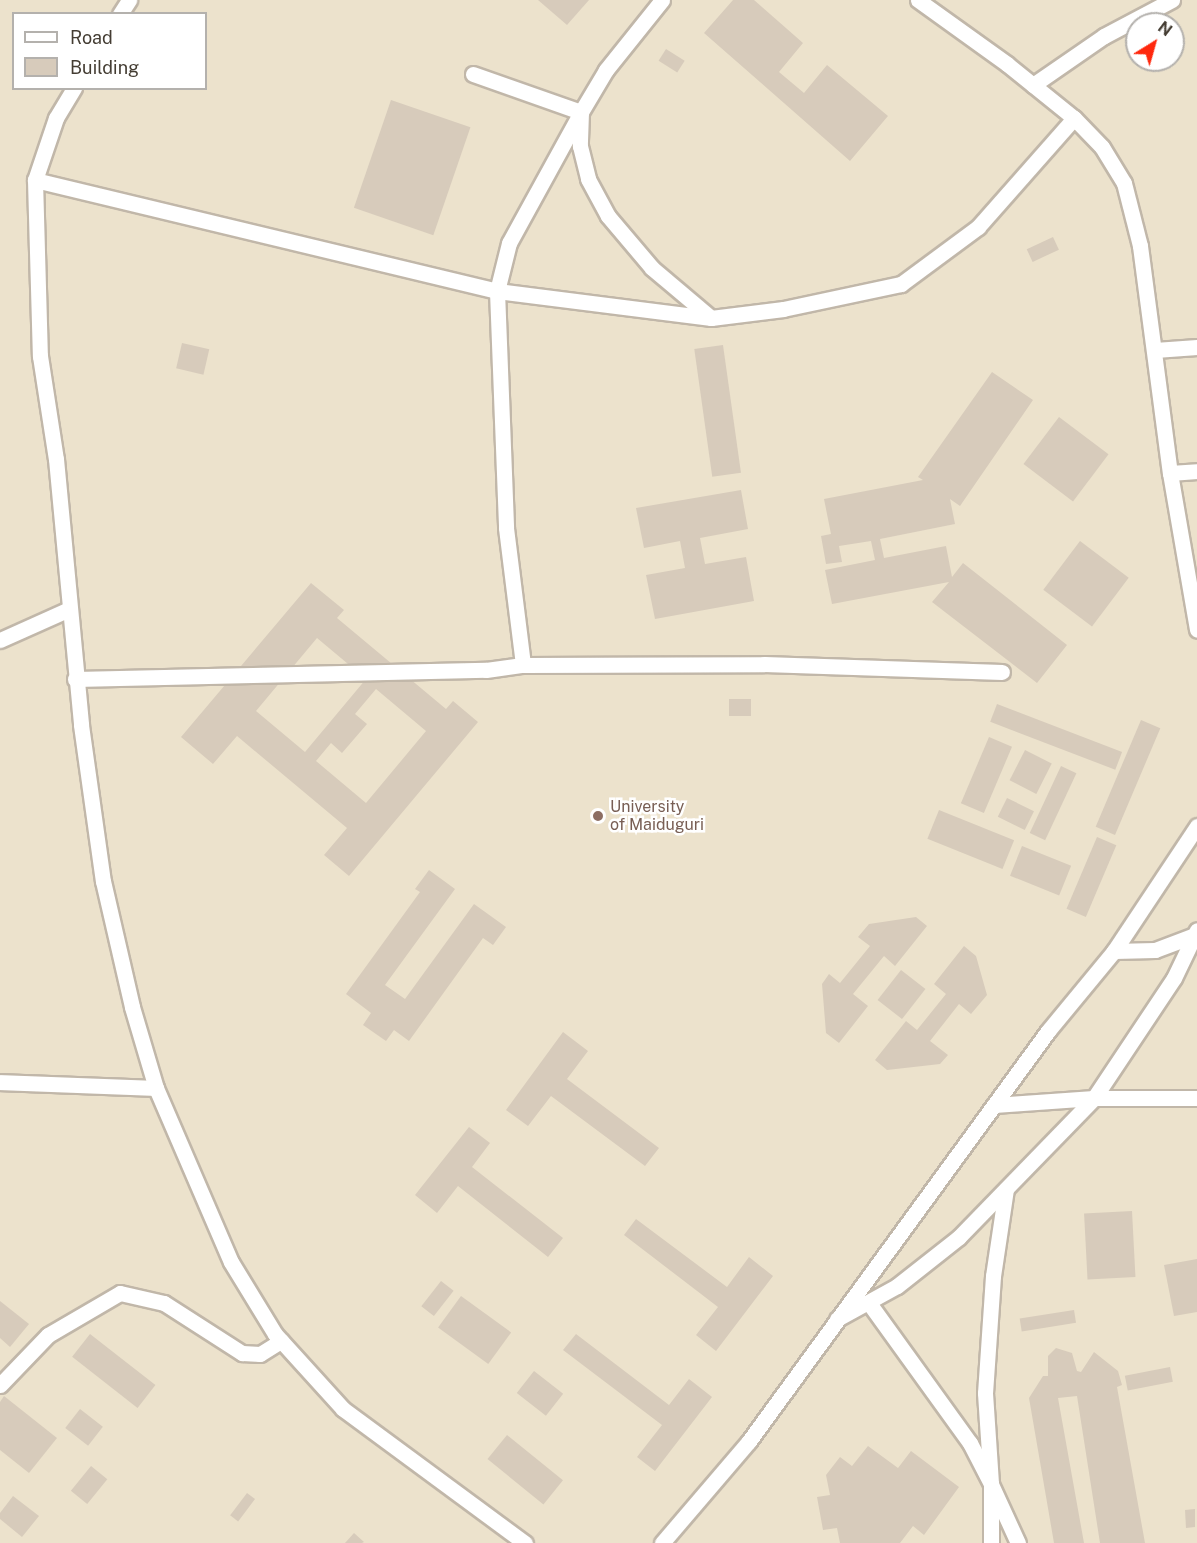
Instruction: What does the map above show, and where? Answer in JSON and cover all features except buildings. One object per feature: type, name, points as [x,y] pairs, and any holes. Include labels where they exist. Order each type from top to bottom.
[{"type":"street","points":[[523,665],[506,528],[496,291],[508,243],[581,112],[612,61],[662,0]]},
{"type":"street","points":[[918,0],[1074,118],[1102,147],[1124,183],[1140,246],[1170,473],[1197,630]]},
{"type":"street","points":[[1033,86],[1104,36],[1172,0]]},
{"type":"street","points":[[473,74],[581,112]]},
{"type":"street","points":[[73,90],[56,118],[35,180],[40,356],[56,459],[75,679],[103,880],[132,1007],[156,1088],[231,1262],[281,1341],[343,1409],[525,1543]]},
{"type":"street","points":[[581,112],[580,146],[588,179],[608,216],[652,268],[711,318]]},
{"type":"street","points":[[35,180],[496,291],[711,318],[783,309],[901,284],[978,227],[1074,118]]},
{"type":"street","points":[[1155,350],[1197,347]]},
{"type":"street","points":[[1170,473],[1197,471]]},
{"type":"street","points":[[0,640],[68,610]]},
{"type":"street","points":[[75,679],[486,670],[523,665],[764,664],[1002,672]]},
{"type":"street","points":[[662,1543],[749,1442],[834,1320],[994,1105],[1114,951],[1197,826]]},
{"type":"street","points":[[1114,951],[1155,950],[1195,934]]},
{"type":"street","points":[[834,1320],[870,1303],[959,1237],[1094,1098],[1174,978],[1195,934]]},
{"type":"street","points":[[0,1082],[156,1088]]},
{"type":"street","points":[[994,1105],[1094,1098],[1197,1098]]},
{"type":"street","points":[[991,1543],[991,1484],[985,1393],[993,1276],[1006,1189]]},
{"type":"street","points":[[0,1385],[48,1335],[120,1293],[164,1302],[243,1353],[260,1354],[281,1341]]},
{"type":"street","points":[[870,1303],[970,1443],[1018,1543]]},
{"type":"shaded area","name":"University of Maiduguri","points":[[0,0],[1197,0],[1197,1543],[0,1543]]},
{"type":"place","name":"University of Maiduguri","points":[[598,816]]}]
